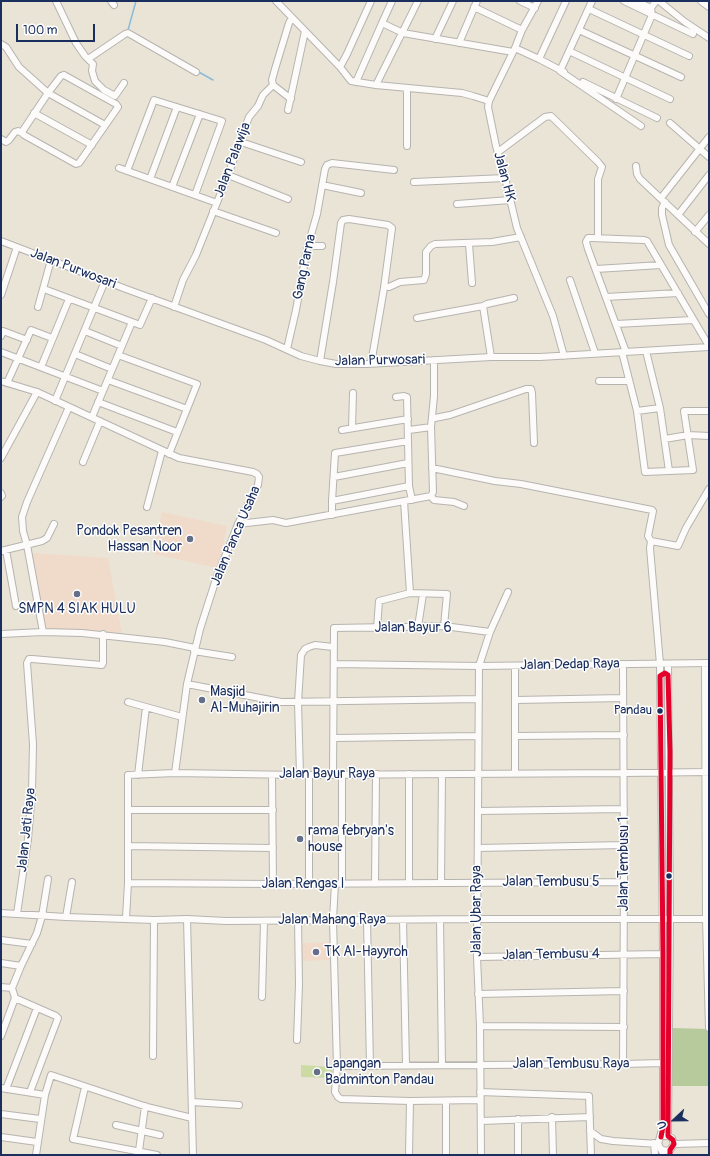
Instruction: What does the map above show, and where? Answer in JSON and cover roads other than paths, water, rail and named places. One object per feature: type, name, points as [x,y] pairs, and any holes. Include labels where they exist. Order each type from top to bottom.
[{"type":"street","points":[[56,1],[76,43],[93,64],[92,71],[95,81],[104,90],[115,96],[124,83]]},
{"type":"street","points":[[276,1],[340,67],[351,81],[376,85],[462,93],[489,101],[522,30],[538,1]]},
{"type":"street","points":[[340,67],[370,1]]},
{"type":"street","points":[[356,82],[392,1]]},
{"type":"street","points":[[376,85],[418,1]]},
{"type":"street","points":[[435,39],[453,1]]},
{"type":"street","points":[[459,43],[477,1]]},
{"type":"street","points":[[520,1],[535,8]]},
{"type":"street","points":[[539,59],[566,1]]},
{"type":"street","points":[[560,70],[592,1]]},
{"type":"street","points":[[624,1],[693,34]]},
{"type":"street","points":[[636,1],[652,8]]},
{"type":"street","points":[[616,98],[652,15],[652,8],[658,1],[709,38]]},
{"type":"street","points":[[701,1],[709,7]]},
{"type":"street","points":[[474,7],[522,30]]},
{"type":"street","points":[[589,9],[689,56]]},
{"type":"street","points":[[291,99],[273,85],[272,80],[289,23],[292,18]]},
{"type":"street","points":[[382,24],[403,33],[459,43],[514,50],[539,59],[657,118]]},
{"type":"street","points":[[579,30],[681,78]]},
{"type":"street","points":[[288,110],[305,31]]},
{"type":"street","points":[[88,59],[128,33],[196,72]]},
{"type":"street","points":[[1,38],[3,45],[19,67],[48,93],[105,125]]},
{"type":"street","points":[[569,51],[670,99]]},
{"type":"street","points":[[560,70],[641,126]]},
{"type":"street","points":[[1,140],[6,142],[15,132],[22,133],[76,164],[79,163],[118,108],[116,104],[64,75],[61,76],[48,93],[22,133]]},
{"type":"street","name":"Jalan Palawija","points":[[174,307],[183,280],[196,255],[217,203],[241,142],[249,117],[258,106],[262,95],[273,85]]},
{"type":"street","points":[[407,88],[407,146]]},
{"type":"street","points":[[127,170],[154,100],[222,121],[195,195]]},
{"type":"street","name":"Jalan HK","points":[[489,101],[488,107],[517,228],[538,276],[553,316],[564,356]]},
{"type":"street","points":[[150,179],[177,107]]},
{"type":"street","points":[[34,113],[92,145]]},
{"type":"street","points":[[172,187],[200,114]]},
{"type":"street","points":[[498,152],[545,117],[551,116],[602,167],[598,179],[598,238]]},
{"type":"street","points":[[670,123],[709,157]]},
{"type":"street","points":[[709,137],[663,200],[662,208],[662,215],[669,245],[709,314]]},
{"type":"street","points":[[241,142],[301,162]]},
{"type":"street","name":"Gang Parna","points":[[287,349],[308,246],[317,214],[325,169],[330,163],[394,170]]},
{"type":"street","points":[[636,166],[637,174],[640,179],[709,244]]},
{"type":"street","points":[[119,168],[217,203]]},
{"type":"street","points":[[228,175],[288,199]]},
{"type":"street","points":[[678,215],[709,175]]},
{"type":"street","points":[[414,182],[505,178]]},
{"type":"street","points":[[322,185],[361,193]]},
{"type":"street","points":[[457,204],[510,200]]},
{"type":"street","points":[[213,211],[276,233]]},
{"type":"street","points":[[695,232],[709,216]]},
{"type":"street","points":[[320,361],[340,229],[343,220],[349,219],[388,225],[392,228],[371,364]]},
{"type":"street","points":[[384,286],[389,287],[400,282],[424,280],[426,274],[426,252],[430,246],[492,242],[521,237]]},
{"type":"street","points":[[709,347],[649,244],[644,240],[598,238],[586,240],[616,324],[624,352],[629,381],[637,411],[645,472],[693,470],[684,411],[709,411]]},
{"type":"street","name":"Jalan Purwosari","points":[[1,241],[287,349],[320,361],[336,364],[371,364],[491,357],[564,356],[709,347]]},
{"type":"street","points":[[469,244],[472,283]]},
{"type":"street","points":[[308,246],[322,246]]},
{"type":"street","points":[[1,295],[17,247]]},
{"type":"street","points":[[38,307],[51,260]]},
{"type":"street","points":[[596,270],[660,265]]},
{"type":"street","points":[[570,280],[595,353]]},
{"type":"street","points":[[56,400],[105,281]]},
{"type":"street","points":[[44,289],[140,325],[152,298]]},
{"type":"street","points":[[606,297],[678,293]]},
{"type":"street","points":[[417,318],[484,306],[486,304],[514,298]]},
{"type":"street","points":[[41,367],[69,299]]},
{"type":"street","points":[[484,306],[491,357]]},
{"type":"street","points":[[616,324],[692,320]]},
{"type":"street","points":[[92,417],[132,322]]},
{"type":"street","points":[[4,382],[18,359],[31,330],[52,338]]},
{"type":"street","points":[[1,336],[3,331],[27,340]]},
{"type":"street","points":[[85,331],[122,346]]},
{"type":"street","points":[[646,351],[660,408],[669,471]]},
{"type":"street","points":[[1,352],[103,391]]},
{"type":"street","points":[[75,354],[112,369]]},
{"type":"street","points":[[118,355],[197,384],[169,454]]},
{"type":"street","points":[[431,496],[433,492],[431,428],[434,396],[434,360]]},
{"type":"street","points":[[108,380],[187,409]]},
{"type":"street","points":[[599,381],[629,381]]},
{"type":"street","name":"Jalan Panca Usaha","points":[[4,382],[37,392],[56,400],[179,458],[257,474],[259,480],[258,485],[238,524],[217,576],[194,650],[182,716],[175,773]]},
{"type":"street","points":[[432,417],[435,418],[450,415],[526,389],[531,389],[534,443]]},
{"type":"street","points":[[1,458],[37,392]]},
{"type":"street","points":[[352,428],[353,393]]},
{"type":"street","points":[[396,397],[407,397],[409,486],[412,500]]},
{"type":"street","points":[[98,402],[177,432]]},
{"type":"street","points":[[43,632],[27,545],[23,531],[22,518],[26,502],[69,407]]},
{"type":"street","points":[[637,411],[660,408]]},
{"type":"street","points":[[342,430],[408,419]]},
{"type":"street","points":[[83,462],[100,421]]},
{"type":"street","points":[[408,430],[431,428]]},
{"type":"street","points":[[664,439],[688,435],[709,436]]},
{"type":"street","points":[[332,515],[335,453],[408,441]]},
{"type":"street","points":[[147,507],[162,451]]},
{"type":"street","points":[[334,477],[408,463]]},
{"type":"street","points":[[432,468],[495,481],[521,484],[654,511],[648,536],[651,541],[650,548],[660,664],[663,918],[663,1126],[660,1146]]},
{"type":"street","points":[[332,501],[409,486]]},
{"type":"street","points":[[651,541],[678,546],[686,528],[709,489]]},
{"type":"street","points":[[1,493],[1,497]]},
{"type":"street","points":[[238,524],[273,520],[286,523],[431,496]]},
{"type":"street","points":[[431,496],[434,500],[454,502],[464,506]]},
{"type":"street","points":[[404,501],[410,593]]},
{"type":"street","points":[[16,606],[4,550],[27,545],[47,538],[54,524]]},
{"type":"street","name":"Jalan Ubar Raya","points":[[481,1155],[480,1026],[477,957],[479,666],[490,632],[508,592]]},
{"type":"street","points":[[377,628],[379,600],[410,593],[447,594],[444,626]]},
{"type":"street","points":[[418,627],[423,594]]},
{"type":"street","name":"Jalan Bayur 6","points":[[334,646],[334,628],[444,626],[490,632]]},
{"type":"street","points":[[1,634],[43,632],[103,634],[165,642],[194,650],[232,657]]},
{"type":"street","name":"Jalan Jati Raya","points":[[17,914],[28,839],[32,792],[33,744],[27,663],[29,659],[102,666],[103,634]]},
{"type":"street","points":[[300,775],[298,702],[301,654],[305,649],[315,646],[334,646],[333,774]]},
{"type":"street","points":[[707,663],[708,1028]]},
{"type":"street","name":"Jalan Dedap Raya","points":[[334,664],[516,666],[707,663]]},
{"type":"street","name":"Jalan Tembusu 1","points":[[623,664],[623,1064]]},
{"type":"street","points":[[655,1155],[668,1136],[670,918],[668,664]]},
{"type":"street","points":[[515,773],[516,666]]},
{"type":"street","points":[[660,676],[665,673],[668,675]]},
{"type":"street","points":[[187,684],[281,702],[479,699]]},
{"type":"street","points":[[516,700],[623,698]]},
{"type":"street","points":[[128,702],[182,716]]},
{"type":"street","points":[[126,918],[128,883],[128,775],[138,775],[146,707]]},
{"type":"street","points":[[516,736],[624,735]]},
{"type":"street","points":[[334,738],[478,736]]},
{"type":"street","name":"Jalan Bayur Raya","points":[[138,775],[175,773],[300,775],[708,772]]},
{"type":"street","points":[[309,774],[309,884]]},
{"type":"street","points":[[342,774],[338,883],[333,920],[337,1066],[335,1092],[341,1099],[410,1101],[480,1100]]},
{"type":"street","points":[[375,884],[376,774]]},
{"type":"street","points":[[409,774],[409,883]]},
{"type":"street","points":[[441,883],[442,774]]},
{"type":"street","points":[[272,775],[273,884]]},
{"type":"street","points":[[478,812],[624,809]]},
{"type":"street","points":[[128,810],[272,810]]},
{"type":"street","points":[[478,848],[624,845]]},
{"type":"street","points":[[128,846],[273,848]]},
{"type":"street","points":[[1,1036],[15,998],[12,988],[32,944],[42,916],[48,879]]},
{"type":"street","points":[[66,917],[72,882]]},
{"type":"street","name":"Jalan Tembusu 5","points":[[477,883],[624,882]]},
{"type":"street","name":"Jalan Rengas I","points":[[128,883],[477,883]]},
{"type":"street","name":"Jalan Mahang Raya","points":[[1,913],[66,917],[226,921],[624,918],[708,919]]},
{"type":"street","points":[[187,919],[192,1155]]},
{"type":"street","points":[[153,1056],[154,920]]},
{"type":"street","points":[[297,1040],[299,984],[298,920]]},
{"type":"street","points":[[367,920],[370,1066]]},
{"type":"street","points":[[404,920],[406,1065]]},
{"type":"street","points":[[440,920],[442,1065]]},
{"type":"street","points":[[262,997],[264,921]]},
{"type":"street","points":[[1,940],[32,944]]},
{"type":"street","name":"Jalan Tembusu 4","points":[[477,957],[663,954]]},
{"type":"street","points":[[1,963],[21,966]]},
{"type":"street","points":[[1,987],[12,988]]},
{"type":"street","points":[[478,994],[624,991]]},
{"type":"street","points":[[15,998],[58,1018],[30,1092]]},
{"type":"street","points":[[37,1008],[4,1089],[44,1094]]},
{"type":"street","points":[[480,1026],[624,1027]]},
{"type":"street","name":"Jalan Tembusu Raya","points":[[337,1066],[663,1063]]},
{"type":"street","points":[[36,1155],[44,1094],[51,1075],[145,1106],[192,1118]]},
{"type":"street","points":[[85,1087],[73,1140],[157,1155]]},
{"type":"street","points":[[480,1092],[589,1096],[591,1155]]},
{"type":"street","points":[[409,1155],[410,1101]]},
{"type":"street","points":[[446,1101],[446,1155]]},
{"type":"street","points":[[192,1102],[239,1105]]},
{"type":"street","points":[[139,1151],[145,1106]]},
{"type":"street","points":[[1,1114],[40,1119]]},
{"type":"street","points":[[481,1121],[590,1117]]},
{"type":"street","points":[[552,1118],[553,1155]]},
{"type":"street","points":[[518,1119],[518,1155]]},
{"type":"street","points":[[116,1125],[141,1132],[160,1135]]},
{"type":"street","points":[[590,1131],[601,1139],[660,1146],[666,1151],[670,1152],[674,1144]]},
{"type":"street","points":[[668,1136],[673,1140],[674,1144]]},
{"type":"street","points":[[1,1137],[37,1142]]},
{"type":"street","points":[[674,1144],[709,1143]]},
{"type":"waterway","points":[[130,31],[128,30],[136,1]]},
{"type":"waterway","points":[[197,71],[213,80]]},
{"type":"place","name":"Pondok Pesantren Hassan Noor","points":[[190,539]]},
{"type":"place","name":"SMPN 4 SIAK HULU","points":[[77,594]]},
{"type":"place","name":"Masjid Al-Muhajirin","points":[[202,700]]},
{"type":"place","name":"Pandau","points":[[660,711]]},
{"type":"place","name":"rama febryan's house","points":[[300,839]]},
{"type":"place","name":"TK Al-Hayyroh","points":[[316,952]]},
{"type":"place","name":"Lapangan Badminton Pandau","points":[[317,1072]]}]
